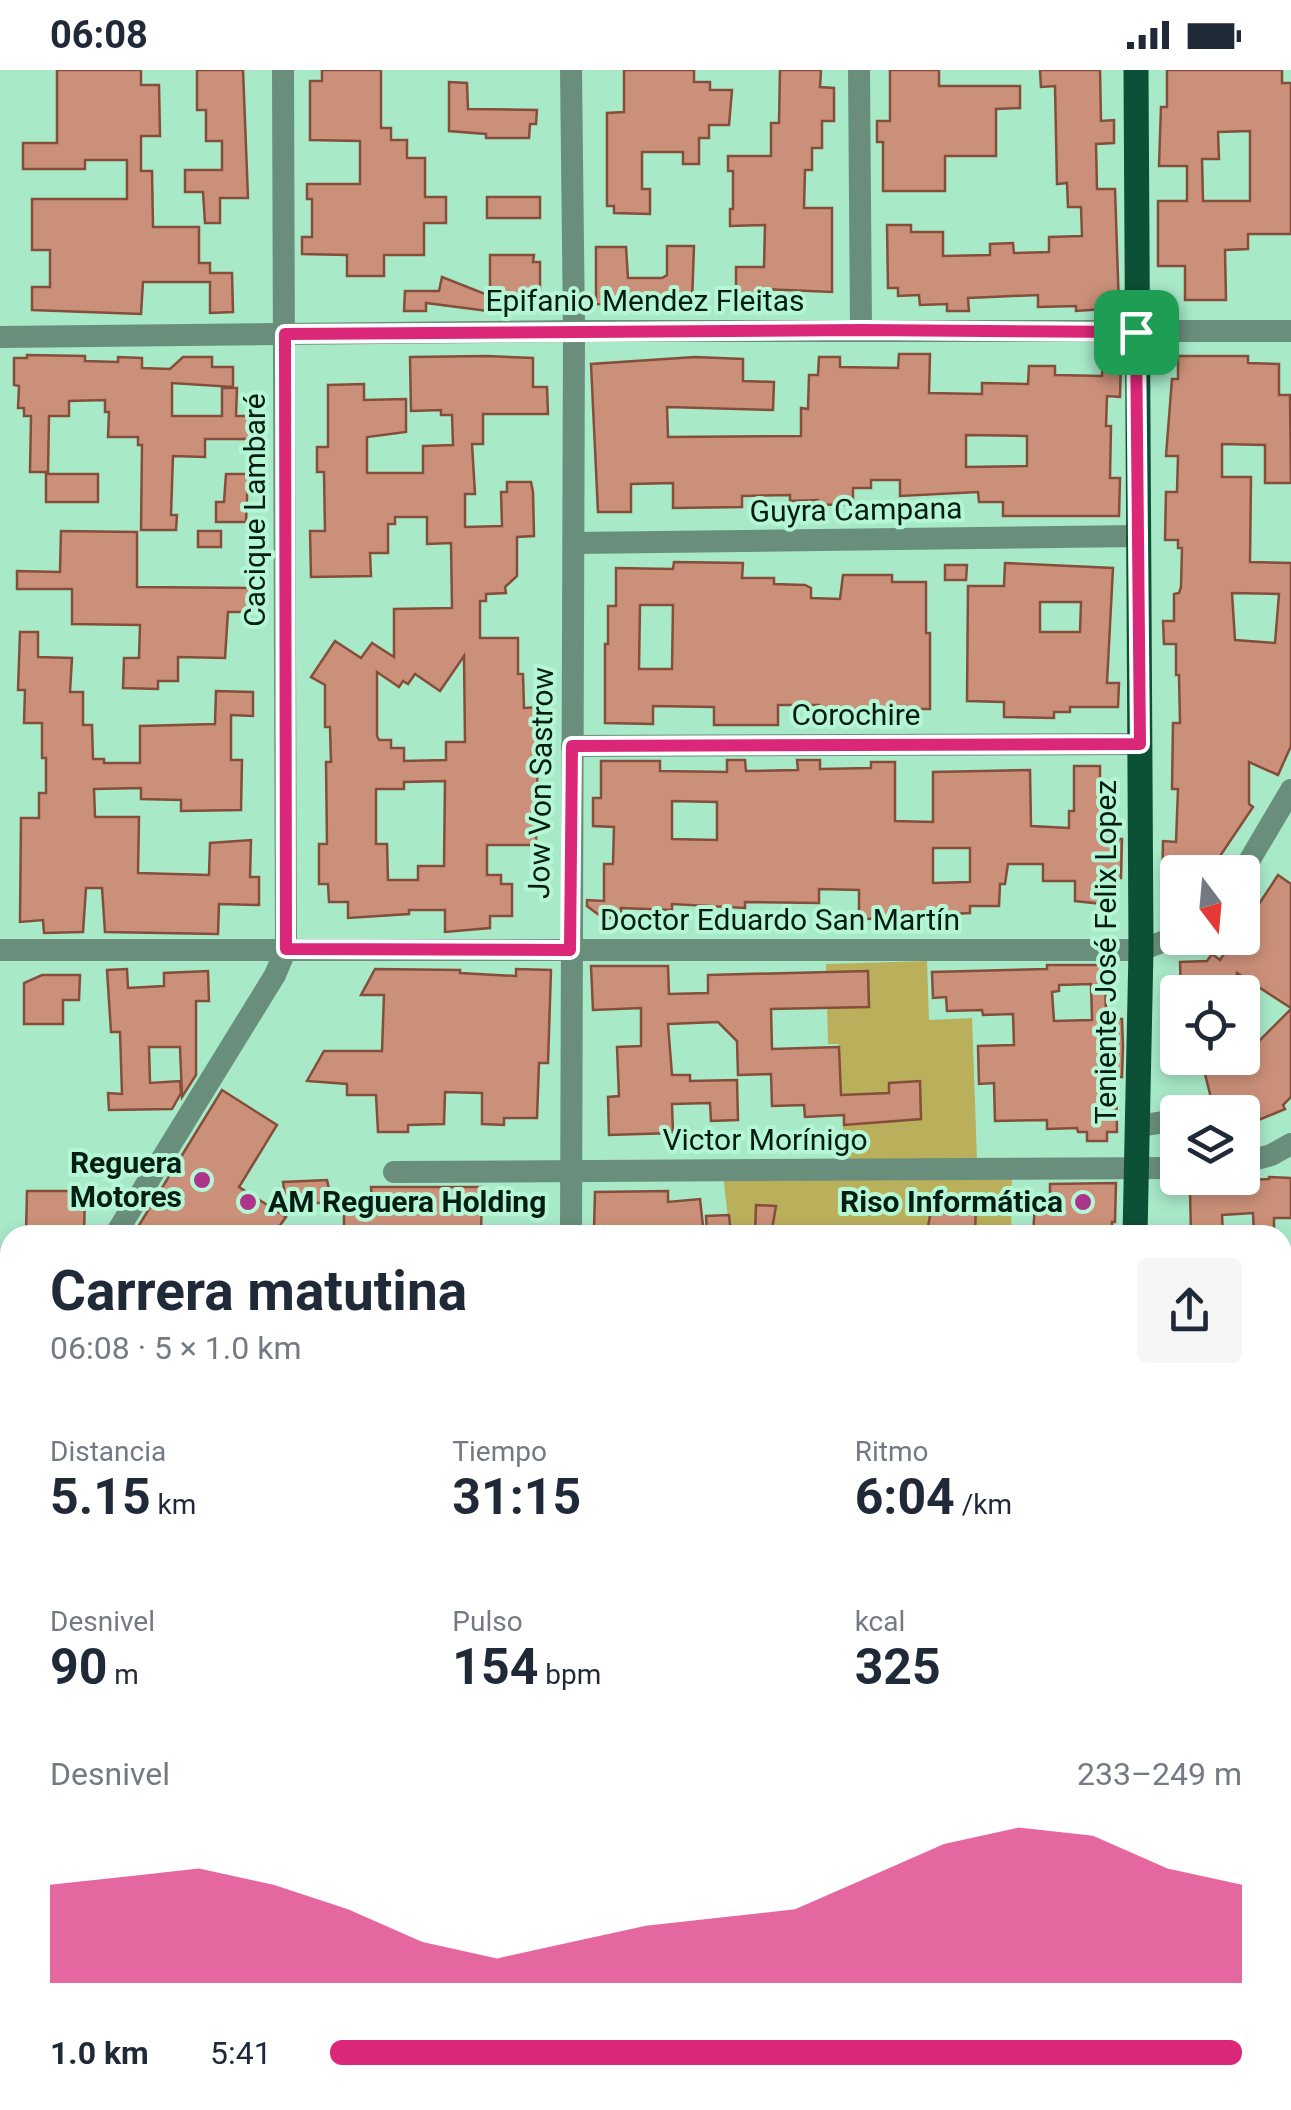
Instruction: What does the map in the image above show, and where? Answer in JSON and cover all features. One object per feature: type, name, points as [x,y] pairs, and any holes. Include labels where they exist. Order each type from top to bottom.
[{"type":"main road","name":"Teniente José Felix Lopez","points":[[1136,70],[1141,950],[1136,1225]]},
{"type":"street","name":"Cacique Lambaré","points":[[283,70],[286,949]]},
{"type":"street","name":"Jow Von Sastrow","points":[[571,70],[571,1225]]},
{"type":"street","points":[[858,70],[861,330]]},
{"type":"street","name":"Epifanio Mendez Fleitas","points":[[0,337],[574,331],[1291,331]]},
{"type":"street","name":"Guyra Campana","points":[[574,543],[1139,536]]},
{"type":"street","name":"Corochire","points":[[572,746],[1140,744]]},
{"type":"street","points":[[1253,855],[1291,790]]},
{"type":"street","points":[[1141,950],[1160,943]]},
{"type":"street","points":[[122,1225],[274,976],[286,949]]},
{"type":"street","name":"Doctor Eduardo San Martín","points":[[0,950],[1141,950]]},
{"type":"street","points":[[1138,1126],[1160,1123]]},
{"type":"street","points":[[1260,1158],[1291,1144]]},
{"type":"street","name":"Victor Morínigo","points":[[394,1172],[1160,1168]]},
{"type":"shaded area","points":[[927,961],[929,1020],[972,1018],[977,1160],[845,1165],[839,1044],[828,1044],[826,964]]},
{"type":"shaded area","points":[[1012,1174],[1011,1225],[729,1225],[723,1175]]},
{"type":"building","points":[[57,70],[141,70],[141,85],[159,85],[160,136],[141,136],[141,171],[152,171],[153,227],[199,227],[199,263],[210,263],[210,273],[232,273],[233,312],[210,313],[210,282],[143,282],[141,314],[32,310],[32,287],[50,287],[50,250],[32,250],[32,199],[127,199],[127,160],[85,160],[85,169],[23,169],[23,143],[57,143]]},
{"type":"building","points":[[197,70],[243,70],[248,198],[220,198],[220,223],[205,223],[203,192],[185,192],[185,170],[222,170],[222,141],[206,141],[206,110],[197,110]]},
{"type":"building","points":[[322,70],[381,70],[381,128],[391,128],[391,140],[407,140],[407,158],[425,158],[425,197],[446,197],[446,223],[424,223],[424,255],[384,255],[384,276],[347,276],[347,255],[302,254],[302,237],[312,237],[312,199],[307,199],[307,184],[360,184],[360,141],[310,140],[310,81],[322,81]]},
{"type":"building","points":[[624,70],[694,70],[694,82],[710,82],[710,90],[732,90],[729,125],[709,125],[709,138],[699,138],[699,164],[683,164],[683,152],[642,152],[642,189],[650,189],[650,214],[614,213],[614,206],[607,206],[607,113],[624,112]]},
{"type":"building","points":[[780,70],[821,70],[820,87],[834,88],[834,121],[822,121],[822,148],[812,148],[812,170],[805,170],[804,208],[832,208],[832,292],[762,289],[758,302],[743,302],[743,295],[736,295],[736,267],[764,267],[765,225],[730,226],[733,171],[728,171],[728,156],[771,156],[771,123],[779,123]]},
{"type":"building","points":[[890,70],[939,70],[939,86],[1020,86],[1020,108],[996,109],[996,156],[945,156],[945,191],[883,191],[883,142],[877,142],[877,121],[890,121]]},
{"type":"building","points":[[1040,70],[1100,70],[1101,121],[1114,120],[1114,143],[1096,144],[1097,189],[1115,189],[1119,308],[1076,311],[1076,306],[1038,307],[1038,295],[968,298],[969,311],[947,311],[947,304],[920,305],[919,295],[898,296],[898,288],[888,288],[887,225],[911,225],[911,232],[943,232],[943,256],[990,255],[990,244],[1013,243],[1014,253],[1049,252],[1049,237],[1082,236],[1081,207],[1068,207],[1067,183],[1057,184],[1055,86],[1041,87]]},
{"type":"building","points":[[1167,70],[1282,70],[1282,83],[1291,83],[1291,234],[1248,234],[1248,249],[1225,250],[1226,300],[1185,300],[1185,266],[1158,266],[1158,201],[1187,201],[1187,166],[1159,166],[1161,107],[1167,107]],"holes":[[[1250,131],[1250,201],[1203,201],[1202,159],[1219,159],[1218,132]]]},
{"type":"building","points":[[449,82],[467,83],[468,109],[537,110],[529,138],[486,138],[486,134],[449,131]]},
{"type":"building","points":[[487,197],[540,197],[540,218],[487,218]]},
{"type":"building","points":[[667,246],[694,246],[692,302],[661,302],[661,311],[596,304],[596,247],[626,247],[628,278],[662,278],[667,275]]},
{"type":"building","points":[[490,255],[534,255],[533,262],[540,262],[540,291],[509,295],[509,303],[521,310],[488,311],[426,303],[426,311],[404,311],[405,291],[439,291],[442,277],[490,296]]},
{"type":"building","points":[[899,354],[930,354],[929,393],[982,394],[982,383],[1028,384],[1029,366],[1055,366],[1055,375],[1102,376],[1103,355],[1121,356],[1120,397],[1107,396],[1106,426],[1111,426],[1110,478],[1120,478],[1119,516],[1003,516],[1003,502],[979,502],[978,492],[900,496],[900,480],[871,480],[871,488],[853,488],[853,504],[790,501],[790,495],[742,496],[742,507],[673,508],[673,483],[631,484],[631,512],[598,512],[591,364],[695,357],[743,359],[743,381],[774,382],[773,410],[667,407],[668,437],[801,436],[801,408],[808,409],[809,375],[818,375],[819,357],[840,357],[840,367],[898,368]],"holes":[[[966,435],[1027,436],[1027,466],[966,467]]]},
{"type":"building","points":[[85,356],[85,361],[118,362],[118,357],[142,358],[142,368],[170,369],[183,357],[212,357],[212,367],[233,367],[233,387],[172,383],[172,416],[222,416],[222,388],[237,388],[236,416],[253,416],[253,439],[205,439],[205,457],[173,456],[171,515],[177,515],[176,530],[141,530],[142,445],[138,445],[138,437],[108,437],[109,412],[105,412],[105,400],[69,401],[69,416],[49,416],[48,472],[30,472],[31,416],[24,416],[24,408],[18,408],[19,386],[14,385],[14,358]]},
{"type":"building","points":[[1178,356],[1248,356],[1248,363],[1279,364],[1279,395],[1290,395],[1291,483],[1265,483],[1265,445],[1222,444],[1222,477],[1251,477],[1250,562],[1291,563],[1291,746],[1278,775],[1249,762],[1249,804],[1253,807],[1221,855],[1163,855],[1163,841],[1176,842],[1178,789],[1172,789],[1173,723],[1180,723],[1176,644],[1164,644],[1163,621],[1174,621],[1174,594],[1181,587],[1182,548],[1178,548],[1178,540],[1165,540],[1166,492],[1177,492],[1178,456],[1166,456],[1172,379],[1178,379]],"holes":[[[1232,593],[1279,594],[1275,643],[1235,640]]]},
{"type":"building","points":[[410,357],[533,358],[533,387],[547,387],[548,414],[483,414],[483,444],[472,444],[475,494],[465,494],[465,527],[502,526],[501,492],[507,492],[507,482],[531,482],[533,492],[534,536],[517,537],[517,576],[505,587],[506,593],[486,594],[486,601],[480,601],[480,638],[518,638],[518,674],[523,674],[524,708],[542,707],[536,845],[487,845],[487,875],[501,875],[501,884],[512,884],[512,916],[490,916],[490,928],[445,932],[445,910],[348,918],[348,902],[329,902],[328,884],[319,884],[319,844],[327,844],[326,762],[331,762],[330,727],[325,727],[325,685],[311,677],[335,641],[361,658],[372,643],[394,657],[394,609],[452,608],[451,543],[427,544],[427,517],[395,517],[395,524],[388,524],[388,553],[370,553],[371,576],[311,577],[310,531],[325,531],[324,472],[317,472],[317,447],[328,447],[328,385],[364,384],[364,400],[406,399],[406,432],[367,437],[367,473],[423,473],[423,446],[453,445],[452,415],[441,415],[441,410],[411,411]],"holes":[[[464,656],[465,742],[446,742],[446,760],[404,761],[404,748],[391,748],[391,740],[379,740],[377,736],[377,672],[399,687],[403,681],[408,684],[415,674],[440,691]],[[445,781],[444,866],[418,866],[418,880],[388,880],[387,844],[376,844],[376,789],[404,789],[404,782]]]},
{"type":"building","points":[[46,474],[98,474],[98,502],[46,502]]},
{"type":"building","points":[[226,474],[248,474],[246,522],[216,522],[216,502],[224,502]]},
{"type":"building","points":[[61,531],[137,532],[137,587],[254,588],[254,612],[228,612],[225,658],[178,657],[178,681],[158,681],[158,689],[123,688],[124,658],[139,658],[140,625],[72,624],[72,589],[17,589],[17,571],[60,572]]},
{"type":"building","points":[[198,531],[221,531],[221,547],[198,547]]},
{"type":"building","points":[[674,562],[743,563],[742,578],[774,578],[774,584],[805,585],[811,588],[811,598],[840,599],[843,575],[892,575],[892,582],[926,582],[930,709],[852,709],[852,714],[819,714],[819,705],[778,705],[778,725],[714,725],[714,707],[653,706],[653,724],[605,723],[605,644],[608,606],[616,606],[616,568],[673,569]],"holes":[[[640,605],[673,605],[672,669],[639,669]]]},
{"type":"building","points":[[1005,563],[1113,568],[1107,683],[1119,683],[1118,707],[1070,707],[1070,712],[1054,712],[1054,718],[1004,717],[1004,702],[967,701],[968,586],[1004,586]],"holes":[[[1040,602],[1081,602],[1080,632],[1040,632]]]},
{"type":"building","points":[[945,565],[967,565],[966,580],[945,580]]},
{"type":"building","points":[[20,632],[38,632],[38,657],[72,658],[70,692],[83,692],[83,725],[92,725],[93,759],[104,759],[104,763],[140,763],[140,726],[215,724],[216,691],[253,692],[253,716],[231,715],[231,760],[242,760],[241,810],[181,811],[181,800],[141,799],[141,788],[94,789],[95,817],[139,817],[138,873],[209,875],[210,843],[251,840],[250,877],[259,877],[259,905],[219,904],[218,934],[105,932],[102,888],[86,888],[83,932],[44,933],[43,920],[20,922],[21,818],[39,818],[39,793],[46,793],[46,758],[42,758],[42,723],[24,723],[25,690],[18,690]]},
{"type":"building","points":[[727,760],[745,760],[746,771],[798,770],[797,760],[820,760],[820,769],[871,768],[871,762],[895,762],[895,821],[933,822],[933,772],[1030,770],[1031,826],[1069,828],[1069,811],[1074,811],[1074,766],[1100,766],[1100,799],[1113,799],[1113,839],[1122,839],[1121,878],[1113,878],[1113,905],[1075,901],[1075,881],[1043,881],[1043,864],[1008,864],[1005,884],[1000,884],[999,906],[970,906],[970,913],[932,918],[859,919],[859,890],[819,889],[819,903],[745,902],[745,908],[672,904],[672,910],[621,908],[621,918],[603,918],[587,906],[587,900],[604,901],[604,864],[613,864],[614,827],[593,826],[593,798],[601,798],[601,761],[660,761],[660,771],[727,772]],"holes":[[[672,801],[717,802],[717,840],[672,839]],[[933,848],[970,848],[970,882],[933,883]]]},
{"type":"building","points":[[1278,875],[1291,884],[1291,1008],[1260,988],[1260,975],[1180,975],[1180,962],[1207,961],[1211,955],[1220,960],[1223,955],[1260,955],[1260,902]]},
{"type":"building","points":[[1047,965],[1105,965],[1106,1019],[1122,1019],[1123,1046],[1122,1077],[1116,1077],[1117,1132],[1107,1132],[1107,1141],[1087,1141],[1087,1132],[1078,1132],[1077,1128],[1047,1129],[1047,1120],[995,1121],[994,1083],[979,1084],[978,1046],[1014,1045],[1013,1014],[947,1011],[946,997],[933,998],[932,972],[1047,969]],"holes":[[[1091,984],[1092,1020],[1054,1021],[1052,992],[1059,991],[1059,985]]]},
{"type":"building","points":[[591,966],[668,966],[669,994],[708,993],[708,975],[868,971],[869,1007],[771,1009],[772,1049],[839,1047],[841,1095],[889,1093],[889,1083],[920,1081],[921,1119],[844,1125],[844,1115],[805,1117],[804,1105],[772,1106],[771,1074],[738,1075],[737,1041],[718,1022],[668,1024],[672,1075],[690,1075],[690,1081],[737,1080],[738,1120],[711,1121],[710,1103],[672,1104],[673,1133],[609,1135],[608,1097],[619,1096],[617,1047],[641,1046],[641,1008],[593,1010]]},
{"type":"building","points":[[127,969],[128,988],[164,986],[164,973],[208,971],[209,1001],[196,1001],[196,1075],[182,1097],[180,1047],[149,1047],[150,1083],[180,1081],[181,1093],[172,1109],[109,1110],[108,1093],[122,1094],[120,1032],[111,1032],[107,970]]},
{"type":"building","points":[[375,969],[460,970],[516,976],[516,969],[551,970],[548,1063],[539,1063],[537,1118],[504,1118],[504,1125],[482,1124],[482,1093],[445,1092],[444,1124],[408,1125],[408,1132],[378,1132],[376,1095],[347,1095],[347,1084],[307,1081],[324,1051],[382,1051],[384,995],[361,995]]},
{"type":"building","points":[[42,975],[80,975],[79,1000],[63,1000],[63,1024],[24,1024],[24,983]]},
{"type":"building","points":[[1291,1009],[1291,1097],[1283,1105],[1285,1109],[1260,1119],[1260,1095],[1210,1095],[1205,1075],[1260,1075],[1260,1040]]},
{"type":"building","name":"Reguera Motores","points":[[222,1090],[277,1125],[239,1187],[286,1217],[280,1225],[139,1225]]},
{"type":"building","points":[[1291,1178],[1291,1218],[1274,1218],[1274,1225],[1254,1225],[1253,1213],[1222,1215],[1222,1225],[1191,1225],[1190,1195],[1260,1195],[1260,1179]]},
{"type":"building","points":[[327,1180],[330,1193],[320,1203],[286,1203],[283,1182]]},
{"type":"building","name":"Riso Informática","points":[[1116,1183],[1115,1222],[1034,1225],[1035,1204],[1050,1204],[1050,1184]]},
{"type":"building","points":[[371,1187],[482,1187],[481,1225],[344,1225],[344,1206],[372,1204]]},
{"type":"building","points":[[27,1191],[85,1191],[84,1225],[26,1225]]},
{"type":"building","points":[[668,1191],[668,1202],[700,1199],[703,1225],[594,1225],[595,1192]]},
{"type":"building","points":[[932,1203],[976,1206],[975,1225],[928,1225]]},
{"type":"building","points":[[756,1205],[776,1206],[773,1225],[755,1225]]},
{"type":"building","points":[[729,1215],[730,1225],[706,1225],[706,1216]]},
{"type":"place","name":"Reguera Motores","points":[[202,1180]]},
{"type":"place","name":"AM Reguera Holding","points":[[248,1202]]},
{"type":"place","name":"Riso Informática","points":[[1083,1202]]},
{"type":"route","points":[[1136,332],[1140,744],[572,746],[570,950],[286,949],[285,334],[1136,332]]}]
